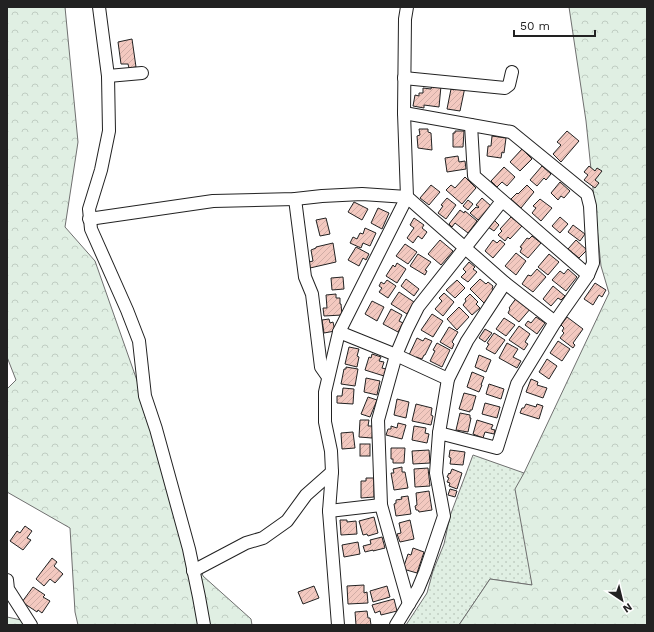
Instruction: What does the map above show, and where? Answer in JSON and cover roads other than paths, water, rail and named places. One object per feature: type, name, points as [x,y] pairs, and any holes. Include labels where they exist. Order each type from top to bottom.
[{"type":"street","points":[[99,7],[108,76],[110,131],[101,170],[89,209],[91,229],[139,341],[145,396],[156,429],[189,549],[204,625]]},
{"type":"street","points":[[338,625],[329,511],[332,472],[331,451],[325,422],[325,392],[338,332],[407,197],[404,78],[405,19],[407,7]]},
{"type":"street","points":[[404,78],[505,88],[509,85],[512,72]]},
{"type":"street","points":[[108,76],[142,73]]},
{"type":"street","points":[[404,113],[511,132],[587,194],[590,206],[593,263],[588,275],[555,322],[518,384],[497,448],[439,433]]},
{"type":"street","points":[[471,125],[474,176],[588,275]]},
{"type":"street","points":[[90,219],[213,201],[295,199],[362,194],[407,197],[505,283],[555,322]]},
{"type":"street","points":[[295,199],[305,277],[312,294],[321,367],[328,377]]},
{"type":"street","points":[[409,604],[381,504],[378,420],[396,355],[418,307],[502,201]]},
{"type":"street","points":[[396,625],[418,589],[444,516],[436,473],[439,433],[448,380],[467,341],[505,283]]},
{"type":"street","points":[[338,332],[396,355],[448,380]]},
{"type":"street","points":[[193,571],[246,543],[263,538],[287,521],[306,495],[332,472]]},
{"type":"street","points":[[329,511],[381,504]]},
{"type":"street","points":[[7,580],[8,589],[31,625]]}]
